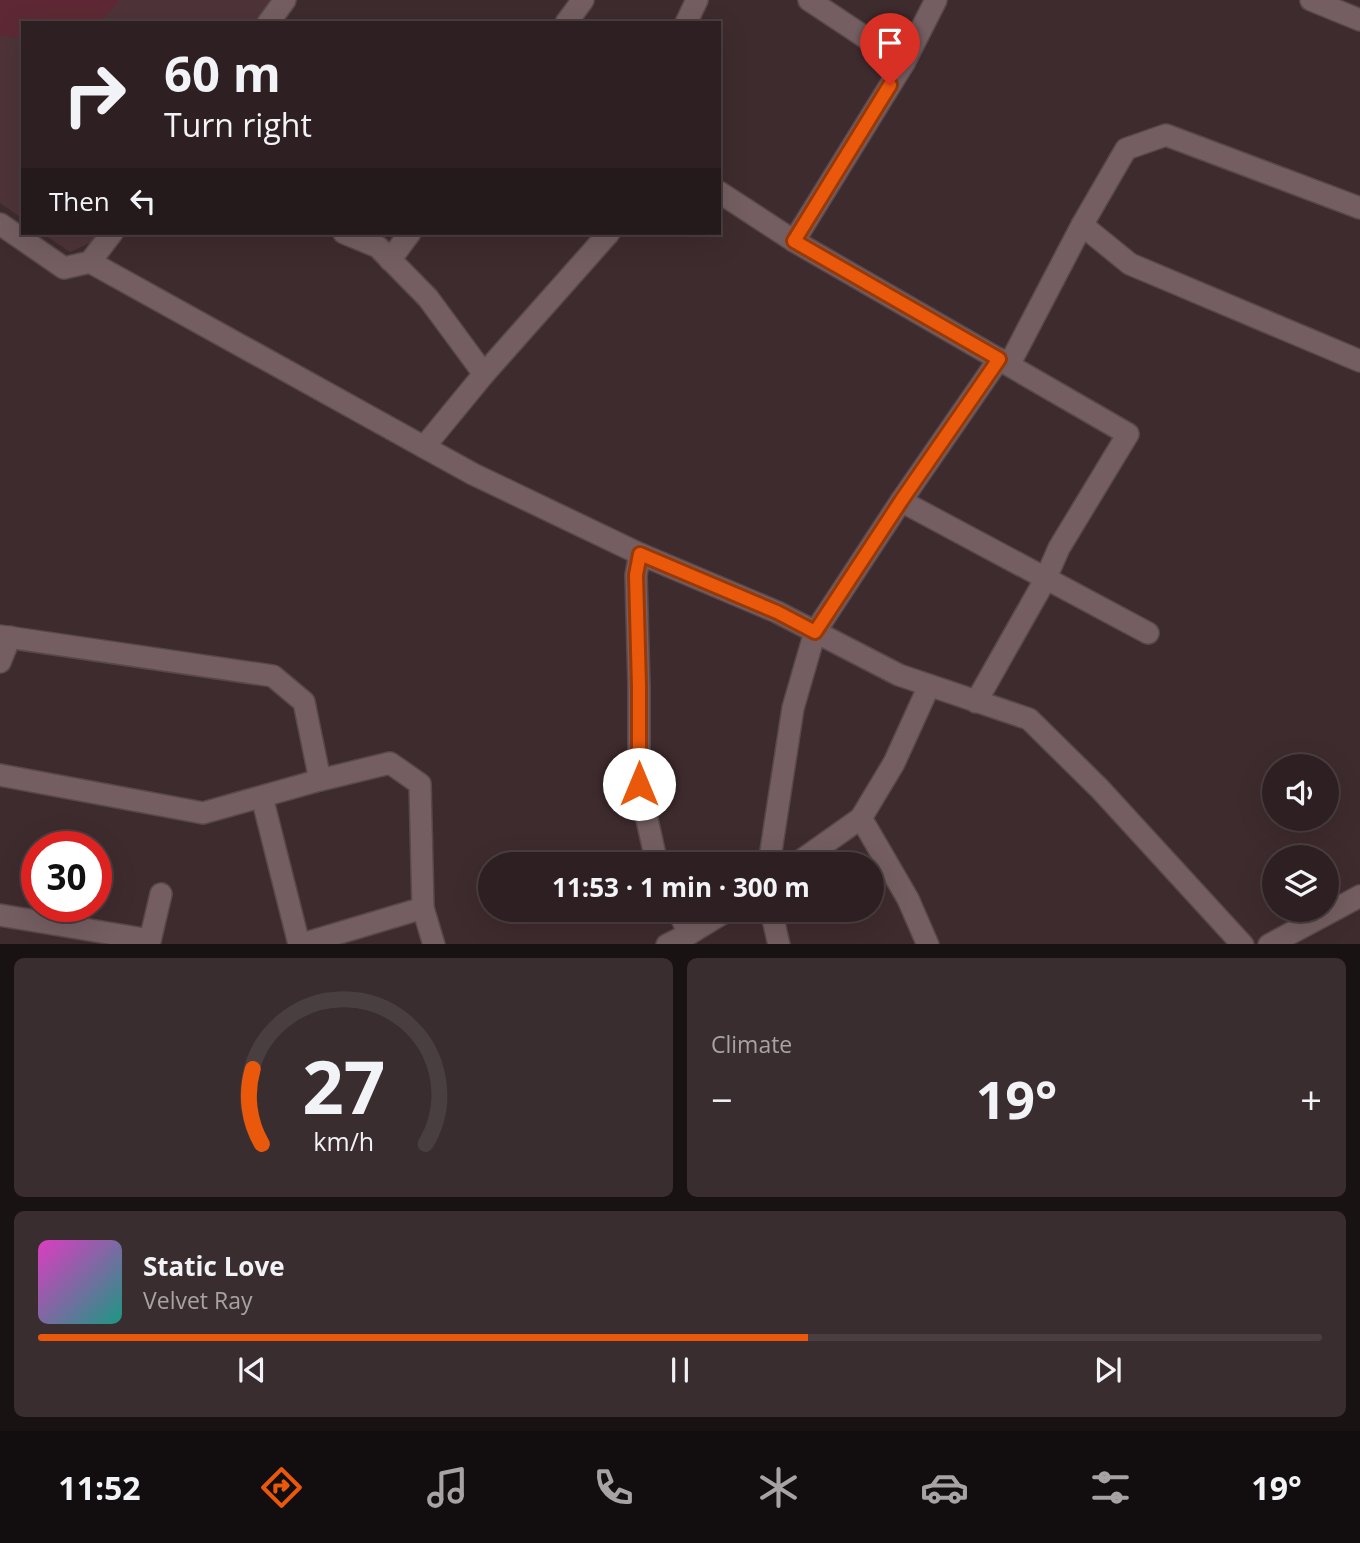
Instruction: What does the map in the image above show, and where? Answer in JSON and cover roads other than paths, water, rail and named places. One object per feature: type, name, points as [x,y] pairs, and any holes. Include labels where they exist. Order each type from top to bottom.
[{"type":"street","points":[[269,21],[285,0]]},
{"type":"street","points":[[567,21],[583,0]]},
{"type":"street","points":[[687,21],[697,0]]},
{"type":"street","points":[[809,0],[904,63]]},
{"type":"street","points":[[794,241],[904,63],[936,0]]},
{"type":"street","points":[[1311,0],[1360,20]]},
{"type":"street","points":[[771,852],[793,708],[815,632],[901,501],[1004,362],[1126,149],[1166,135],[1360,208]]},
{"type":"street","points":[[721,193],[794,241],[1128,434],[1059,548],[1045,580],[976,702]]},
{"type":"street","points":[[0,224],[64,268],[90,262],[110,235]]},
{"type":"street","points":[[1082,225],[1130,264],[1360,361]]},
{"type":"street","points":[[349,235],[378,247],[428,298],[484,374]]},
{"type":"street","points":[[390,260],[409,235]]},
{"type":"street","points":[[424,447],[484,374],[607,235]]},
{"type":"street","points":[[90,262],[473,474],[640,554],[777,612],[899,675],[1029,719],[1100,789],[1243,944]]},
{"type":"street","points":[[901,501],[1147,633]]},
{"type":"street","points":[[640,554],[636,575],[639,784],[654,852]]},
{"type":"street","points":[[0,662],[5,637],[274,676],[304,702],[320,780]]},
{"type":"street","points":[[813,852],[861,818],[894,763],[929,686]]},
{"type":"street","points":[[0,775],[203,813],[390,763],[419,784],[424,908],[434,944]]},
{"type":"street","points":[[262,797],[299,944],[424,908]]},
{"type":"street","points":[[861,818],[908,899],[929,944]]},
{"type":"street","points":[[0,915],[149,942],[161,894]]},
{"type":"street","points":[[1269,944],[1360,896]]},
{"type":"street","points":[[684,922],[689,934]]},
{"type":"street","points":[[667,944],[708,922]]},
{"type":"street","points":[[774,922],[779,944]]}]
